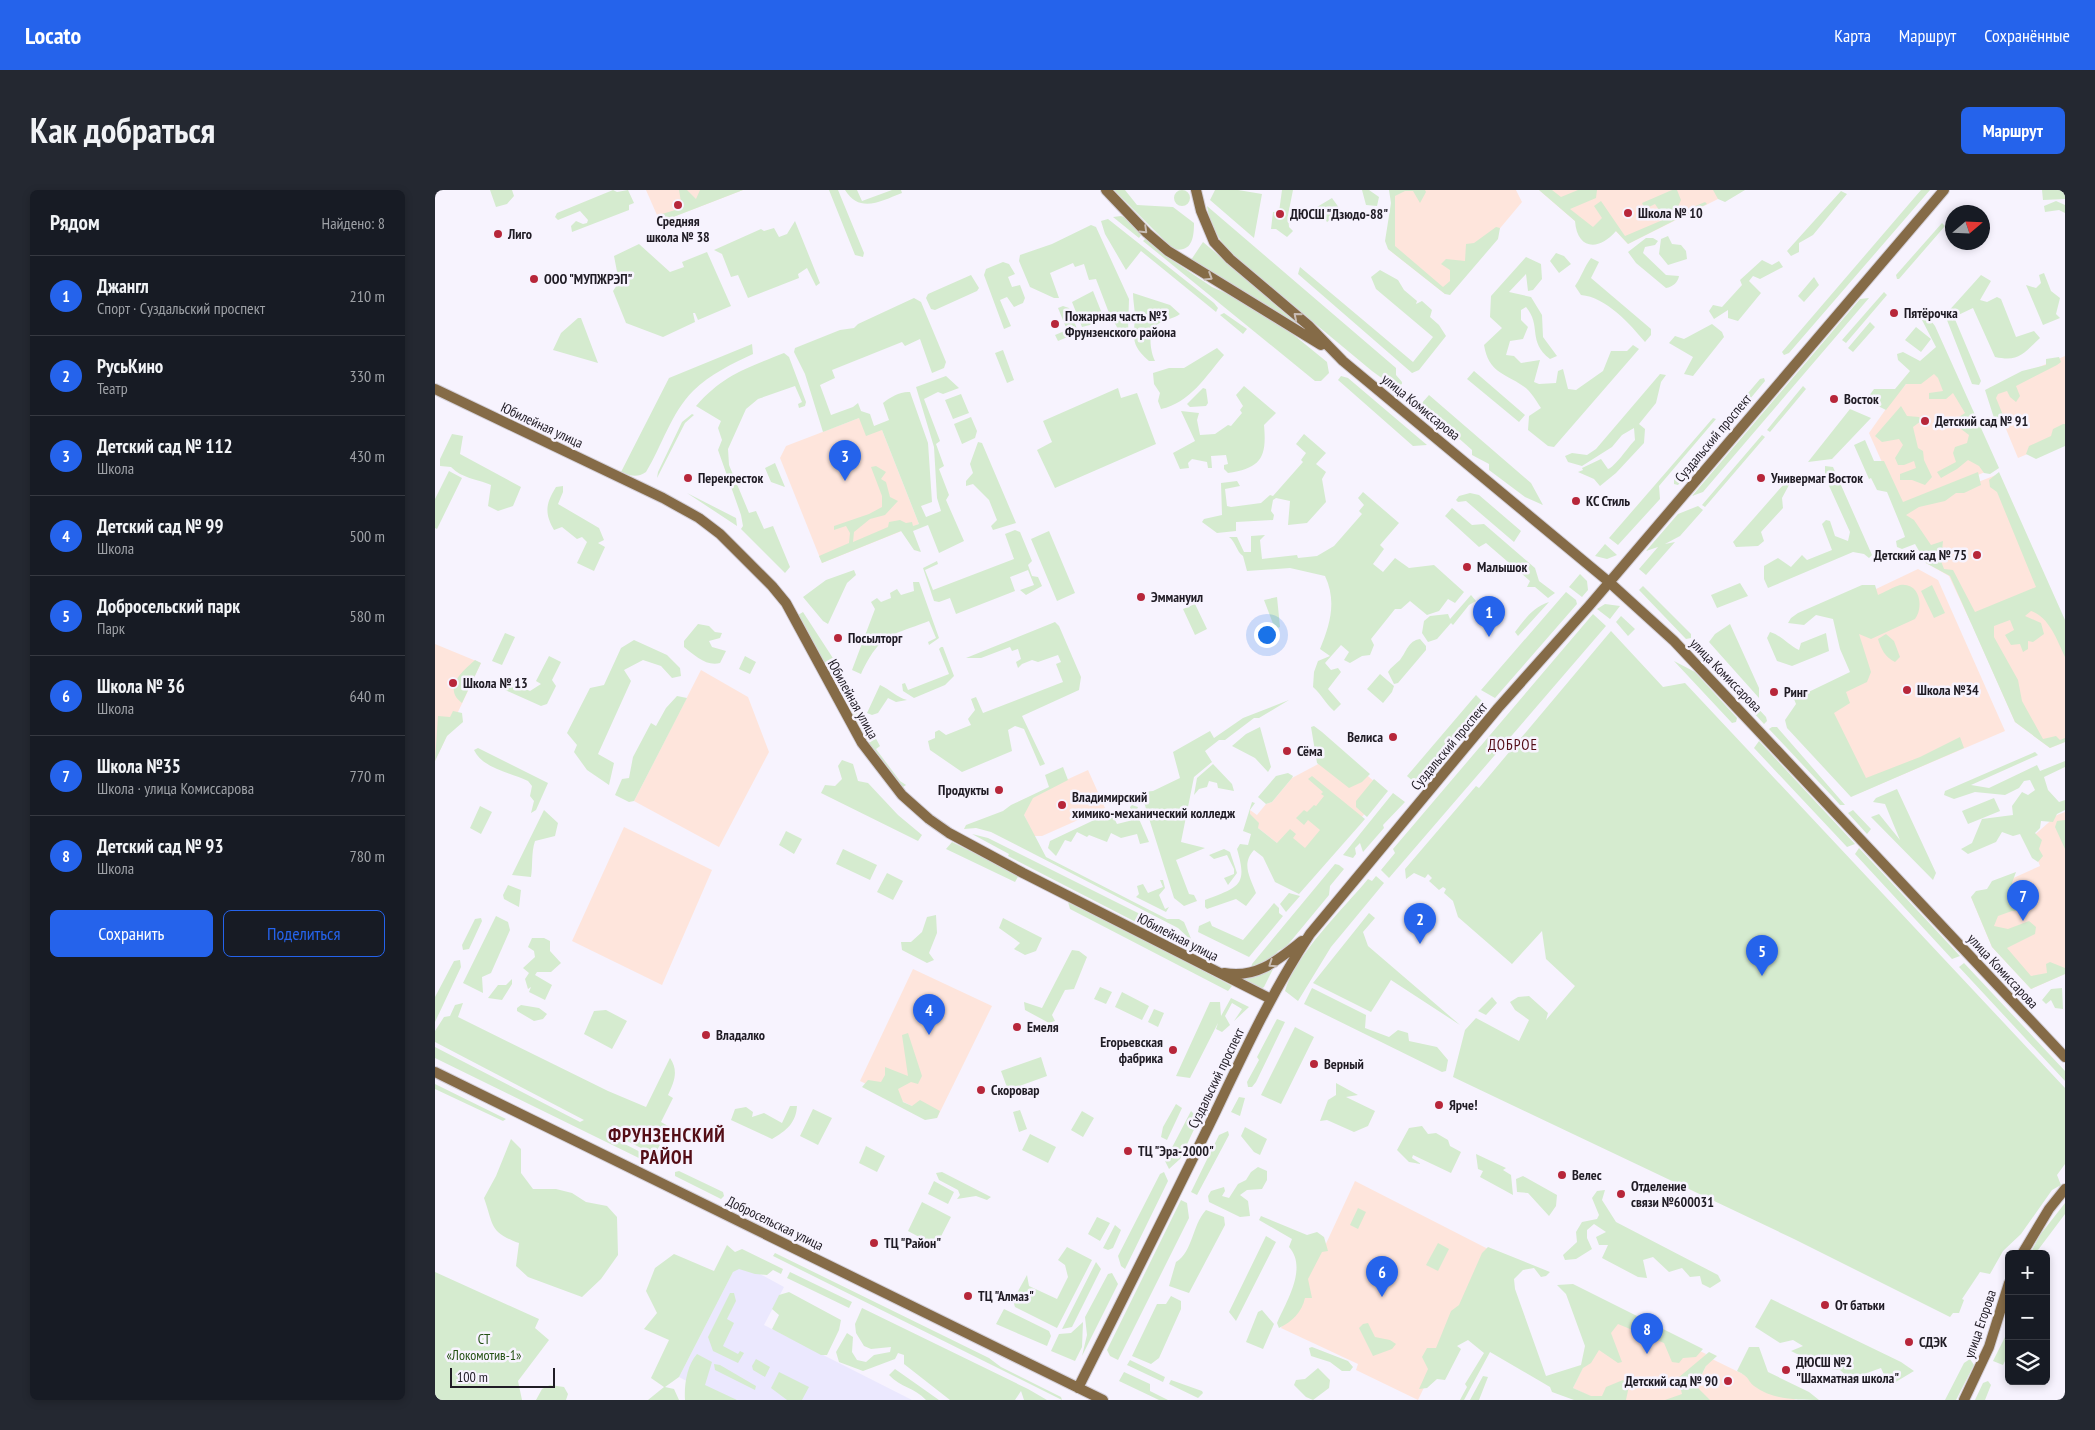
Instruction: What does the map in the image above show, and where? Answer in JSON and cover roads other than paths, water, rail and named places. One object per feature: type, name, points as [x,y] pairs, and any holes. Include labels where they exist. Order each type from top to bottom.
[{"type":"main road","name":"улица Комиссарова","points":[[1106,190],[1168,251],[1331,351],[1609,582],[1715,683],[2065,1057]]},
{"type":"main road","name":"улица Комиссарова","points":[[1196,190],[1201,211],[1214,242],[1230,259],[1308,325],[1331,351]]},
{"type":"main road","name":"Суздальский проспект","points":[[1078,1388],[1216,1110],[1239,1059],[1271,999],[1310,934],[1498,708],[1609,582],[1945,190]]},
{"type":"main road","name":"Юбилейная улица","points":[[435,389],[645,490],[699,518],[720,534],[754,566],[786,603],[862,743],[902,795],[949,833],[1271,999]]},
{"type":"main road","points":[[1214,971],[1241,974],[1266,968],[1310,934]]},
{"type":"main road","name":"Добросельская улица","points":[[435,1072],[1103,1400]]},
{"type":"main road","points":[[2024,1250],[2049,1209],[2065,1189]]},
{"type":"main road","name":"улица Егорова","points":[[1964,1400],[1989,1348],[2005,1295]]},
{"type":"place","name":"Средняя школа № 38","points":[[678,205]]},
{"type":"place","name":"Школа № 10","points":[[1628,213]]},
{"type":"place","name":"ДЮСШ \"Дзюдо-88\"","points":[[1280,214]]},
{"type":"place","name":"Лиго","points":[[498,234]]},
{"type":"place","name":"ООО \"МУПЖРЭП\"","points":[[534,279]]},
{"type":"place","name":"Пятёрочка","points":[[1894,313]]},
{"type":"place","name":"Пожарная часть №3 Фрунзенского района","points":[[1055,324]]},
{"type":"place","name":"Восток","points":[[1834,399]]},
{"type":"place","name":"Детский сад № 91","points":[[1925,421]]},
{"type":"place","name":"Перекресток","points":[[688,478]]},
{"type":"place","name":"Универмаг Восток","points":[[1761,478]]},
{"type":"place","name":"Детский сад № 112","points":[[845,481]]},
{"type":"place","name":"КС Стиль","points":[[1576,501]]},
{"type":"place","name":"Детский сад № 75","points":[[1977,555]]},
{"type":"place","name":"Малышок","points":[[1467,567]]},
{"type":"place","name":"Эммануил","points":[[1141,597]]},
{"type":"place","name":"Джангл","points":[[1489,637]]},
{"type":"place","name":"Посылторг","points":[[838,638]]},
{"type":"place","name":"Школа № 13","points":[[453,683]]},
{"type":"place","name":"Школа №34","points":[[1907,690]]},
{"type":"place","name":"Ринг","points":[[1774,692]]},
{"type":"place","name":"Велиса","points":[[1393,737]]},
{"type":"place","name":"Сёма","points":[[1287,751]]},
{"type":"place","name":"Продукты","points":[[999,790]]},
{"type":"place","name":"Владимирский химико-механический колледж","points":[[1062,805]]},
{"type":"place","name":"Школа №35","points":[[2023,921]]},
{"type":"place","name":"РусьКино","points":[[1420,944]]},
{"type":"place","name":"Добросельский парк","points":[[1762,976]]},
{"type":"place","name":"Емеля","points":[[1017,1027]]},
{"type":"place","name":"Владалко","points":[[706,1035]]},
{"type":"place","name":"Детский сад № 99","points":[[929,1035]]},
{"type":"place","name":"Егорьевская фабрика","points":[[1173,1050]]},
{"type":"place","name":"Верный","points":[[1314,1064]]},
{"type":"place","name":"Скоровар","points":[[981,1090]]},
{"type":"place","name":"Ярче!","points":[[1439,1105]]},
{"type":"place","name":"ТЦ \"Эра-2000\"","points":[[1128,1151]]},
{"type":"place","name":"Велес","points":[[1562,1175]]},
{"type":"place","name":"Отделение связи №600031","points":[[1621,1194]]},
{"type":"place","name":"ТЦ \"Район\"","points":[[874,1243]]},
{"type":"place","name":"ТЦ \"Алмаз\"","points":[[968,1296]]},
{"type":"place","name":"Школа № 36","points":[[1382,1297]]},
{"type":"place","name":"От батьки","points":[[1825,1305]]},
{"type":"place","name":"СДЭК","points":[[1909,1342]]},
{"type":"place","name":"Детский сад № 93","points":[[1647,1354]]},
{"type":"place","name":"ДЮСШ №2 \"Шахматная школа\"","points":[[1786,1370]]},
{"type":"place","name":"Детский сад № 90","points":[[1728,1381]]},
{"type":"district","name":"ДОБРОЕ","points":[[1513,744]]},
{"type":"district","name":"ФРУНЗЕНСКИЙ РАЙОН","points":[[667,1146]]},
{"type":"park label","name":"СТ «Локомотив-1»","points":[[484,1348]]}]
